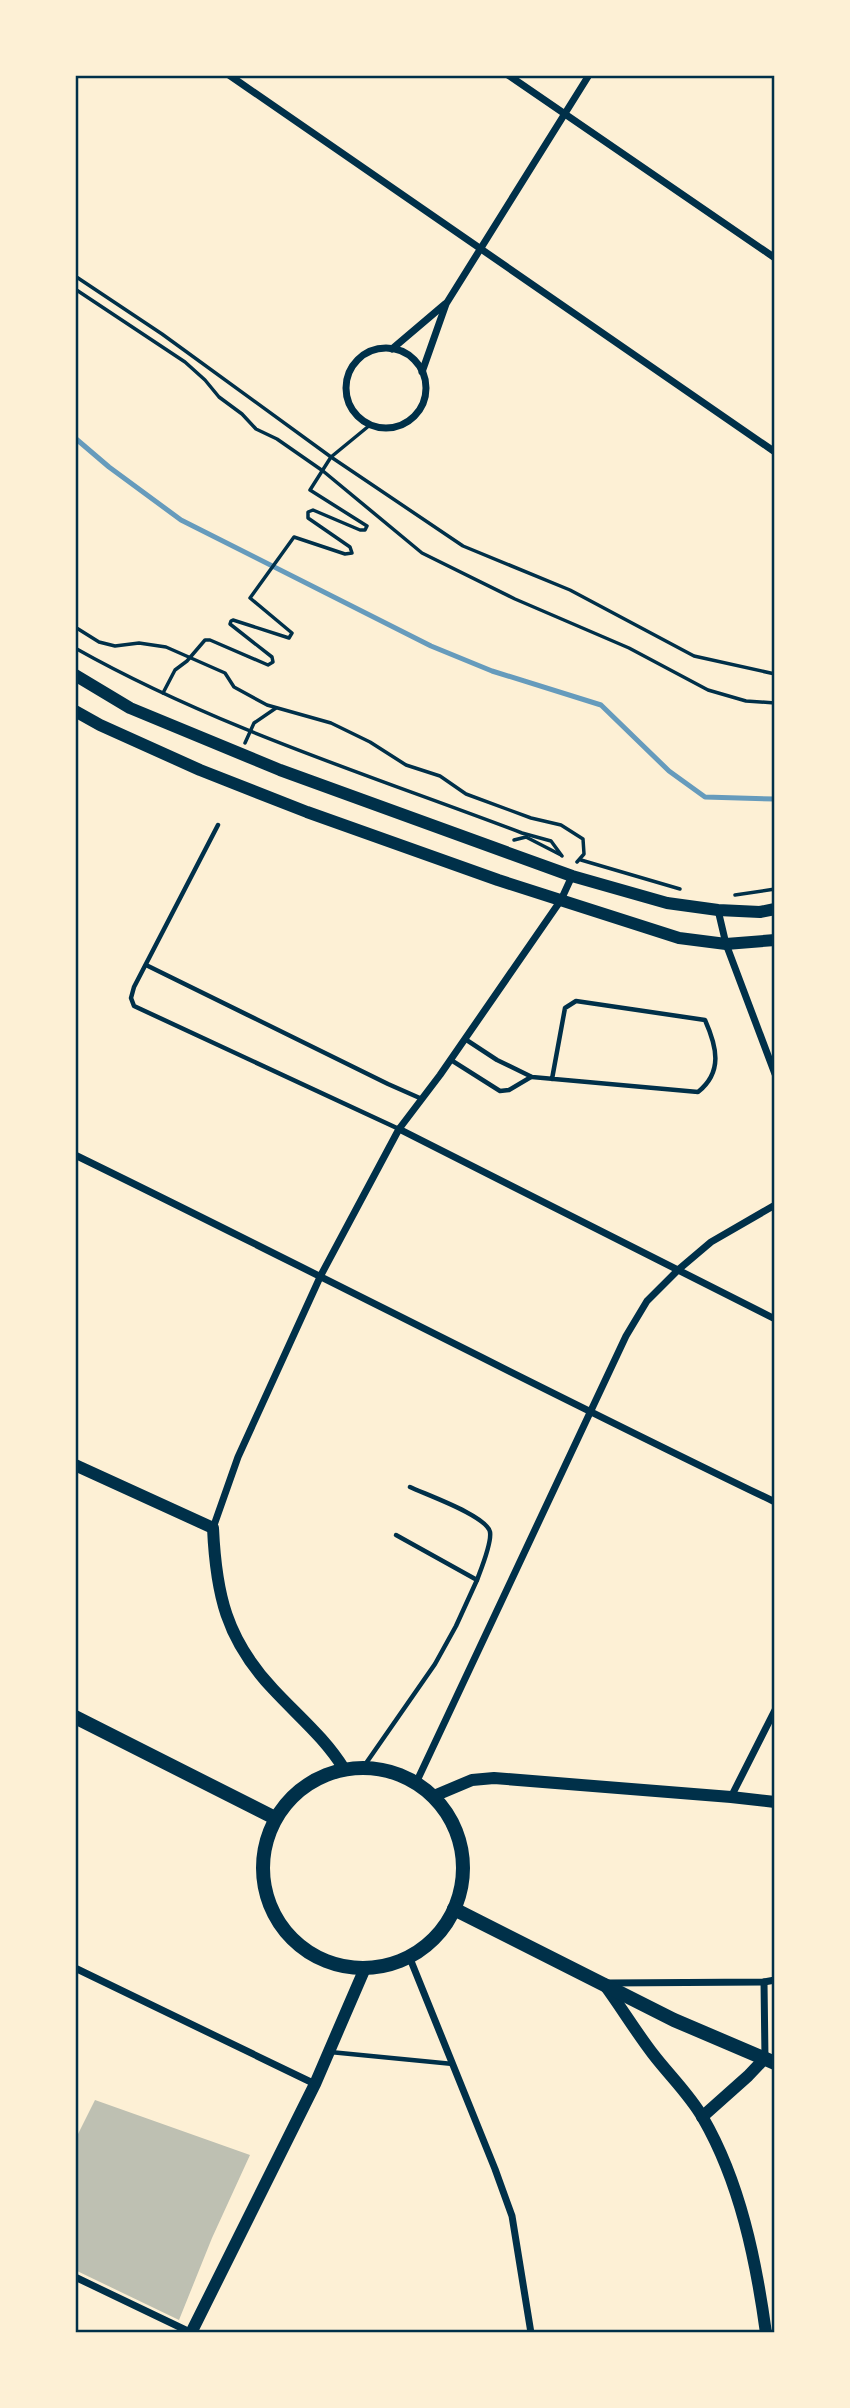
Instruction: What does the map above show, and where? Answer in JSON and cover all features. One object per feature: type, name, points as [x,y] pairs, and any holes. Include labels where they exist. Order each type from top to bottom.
[{"type":"main road","points":[[75,1717],[275,1818]]},
{"type":"main road","points":[[344,1769],[387,1772],[416,1783],[434,1796],[450,1818],[461,1846],[463,1875],[454,1909],[445,1925],[429,1943],[388,1965],[365,1968],[331,1963],[301,1948],[278,1923],[262,1881],[262,1857],[275,1818],[290,1798],[314,1779],[344,1769]]},
{"type":"main road","points":[[454,1909],[674,2020],[770,2060]]},
{"type":"street","points":[[229,75],[775,452]]},
{"type":"street","points":[[508,75],[775,258]]},
{"type":"street","points":[[422,372],[446,304],[589,75]]},
{"type":"street","points":[[392,349],[446,304]]},
{"type":"street","points":[[392,349],[408,355],[422,372],[426,385],[425,398],[419,411],[409,421],[397,427],[370,425],[358,418],[346,396],[350,371],[357,360],[367,353],[392,349]]},
{"type":"street","points":[[75,675],[131,708],[240,754],[510,853],[667,903],[718,911],[760,912],[775,909]]},
{"type":"street","points":[[75,711],[200,770],[307,812],[561,900],[679,938],[726,944],[775,940]]},
{"type":"street","points":[[344,1769],[328,1745],[250,1662],[233,1634],[222,1604],[215,1569],[213,1528],[238,1457],[321,1275],[399,1129],[451,1060],[561,900],[576,872]]},
{"type":"street","points":[[718,911],[726,944],[775,1073]]},
{"type":"street","points":[[399,1129],[775,1319]]},
{"type":"street","points":[[75,1155],[321,1275],[590,1413],[775,1502]]},
{"type":"street","points":[[416,1783],[626,1336],[647,1301],[711,1242],[775,1205]]},
{"type":"street","points":[[75,1465],[213,1528]]},
{"type":"street","points":[[732,1797],[775,1710]]},
{"type":"street","points":[[434,1796],[472,1780],[494,1778],[775,1802]]},
{"type":"street","points":[[409,1956],[512,2216],[531,2333]]},
{"type":"street","points":[[75,1968],[315,2084]]},
{"type":"street","points":[[75,2277],[192,2333],[315,2084],[365,1968]]},
{"type":"street","points":[[604,1983],[775,1980]]},
{"type":"street","points":[[702,2117],[770,2060],[763,2018],[764,1982]]},
{"type":"street","points":[[604,1983],[650,2051],[702,2117],[730,2178],[748,2234],[760,2287],[766,2333]]},
{"type":"lane","points":[[218,825],[146,965],[131,998],[134,1006],[399,1129]]},
{"type":"lane","points":[[146,965],[422,1099]]},
{"type":"lane","points":[[465,1039],[497,1060],[532,1077],[552,1079],[698,1092],[709,1083],[715,1070],[713,1041],[705,1020],[576,1002],[565,1008],[552,1079]]},
{"type":"lane","points":[[451,1060],[500,1091],[509,1090],[532,1077]]},
{"type":"lane","points":[[362,1769],[435,1664],[477,1580],[491,1538],[490,1529],[480,1519],[410,1487]]},
{"type":"lane","points":[[396,1535],[477,1580]]},
{"type":"lane","points":[[329,2052],[453,2064]]},
{"type":"path","points":[[75,276],[162,334],[331,457],[463,546],[570,590],[694,656],[775,674]]},
{"type":"path","points":[[75,289],[185,362],[219,397],[257,429],[277,439],[323,471],[422,553],[515,599],[629,648],[708,690],[746,701],[775,703]]},
{"type":"path","points":[[163,693],[175,670],[190,657],[200,643],[210,640],[268,664],[273,662],[272,657],[230,624],[233,620],[289,638],[291,636],[292,633],[250,600],[297,536],[345,554],[352,553],[349,547],[308,518],[308,512],[311,510],[360,530],[366,529],[365,523],[310,490],[331,457],[370,425]]},
{"type":"path","points":[[75,627],[99,642],[115,646],[151,643],[166,647],[225,673],[234,687],[277,708],[331,723],[370,742],[406,765],[440,776],[466,794],[572,831],[583,839],[584,854],[581,860]]},
{"type":"path","points":[[75,648],[125,676],[251,731],[522,833],[551,841],[576,872]]},
{"type":"path","points":[[240,754],[254,723],[277,708]]},
{"type":"path","points":[[510,853],[515,838],[526,837],[570,860],[581,860],[687,891]]},
{"type":"path","points":[[730,895],[775,889]]},
{"type":"building","points":[[95,2100],[250,2155],[179,2320],[75,2270],[75,2140]]},
{"type":"waterway","points":[[75,438],[109,467],[181,520],[431,646],[492,671],[601,705],[669,771],[705,797],[775,799]]}]
